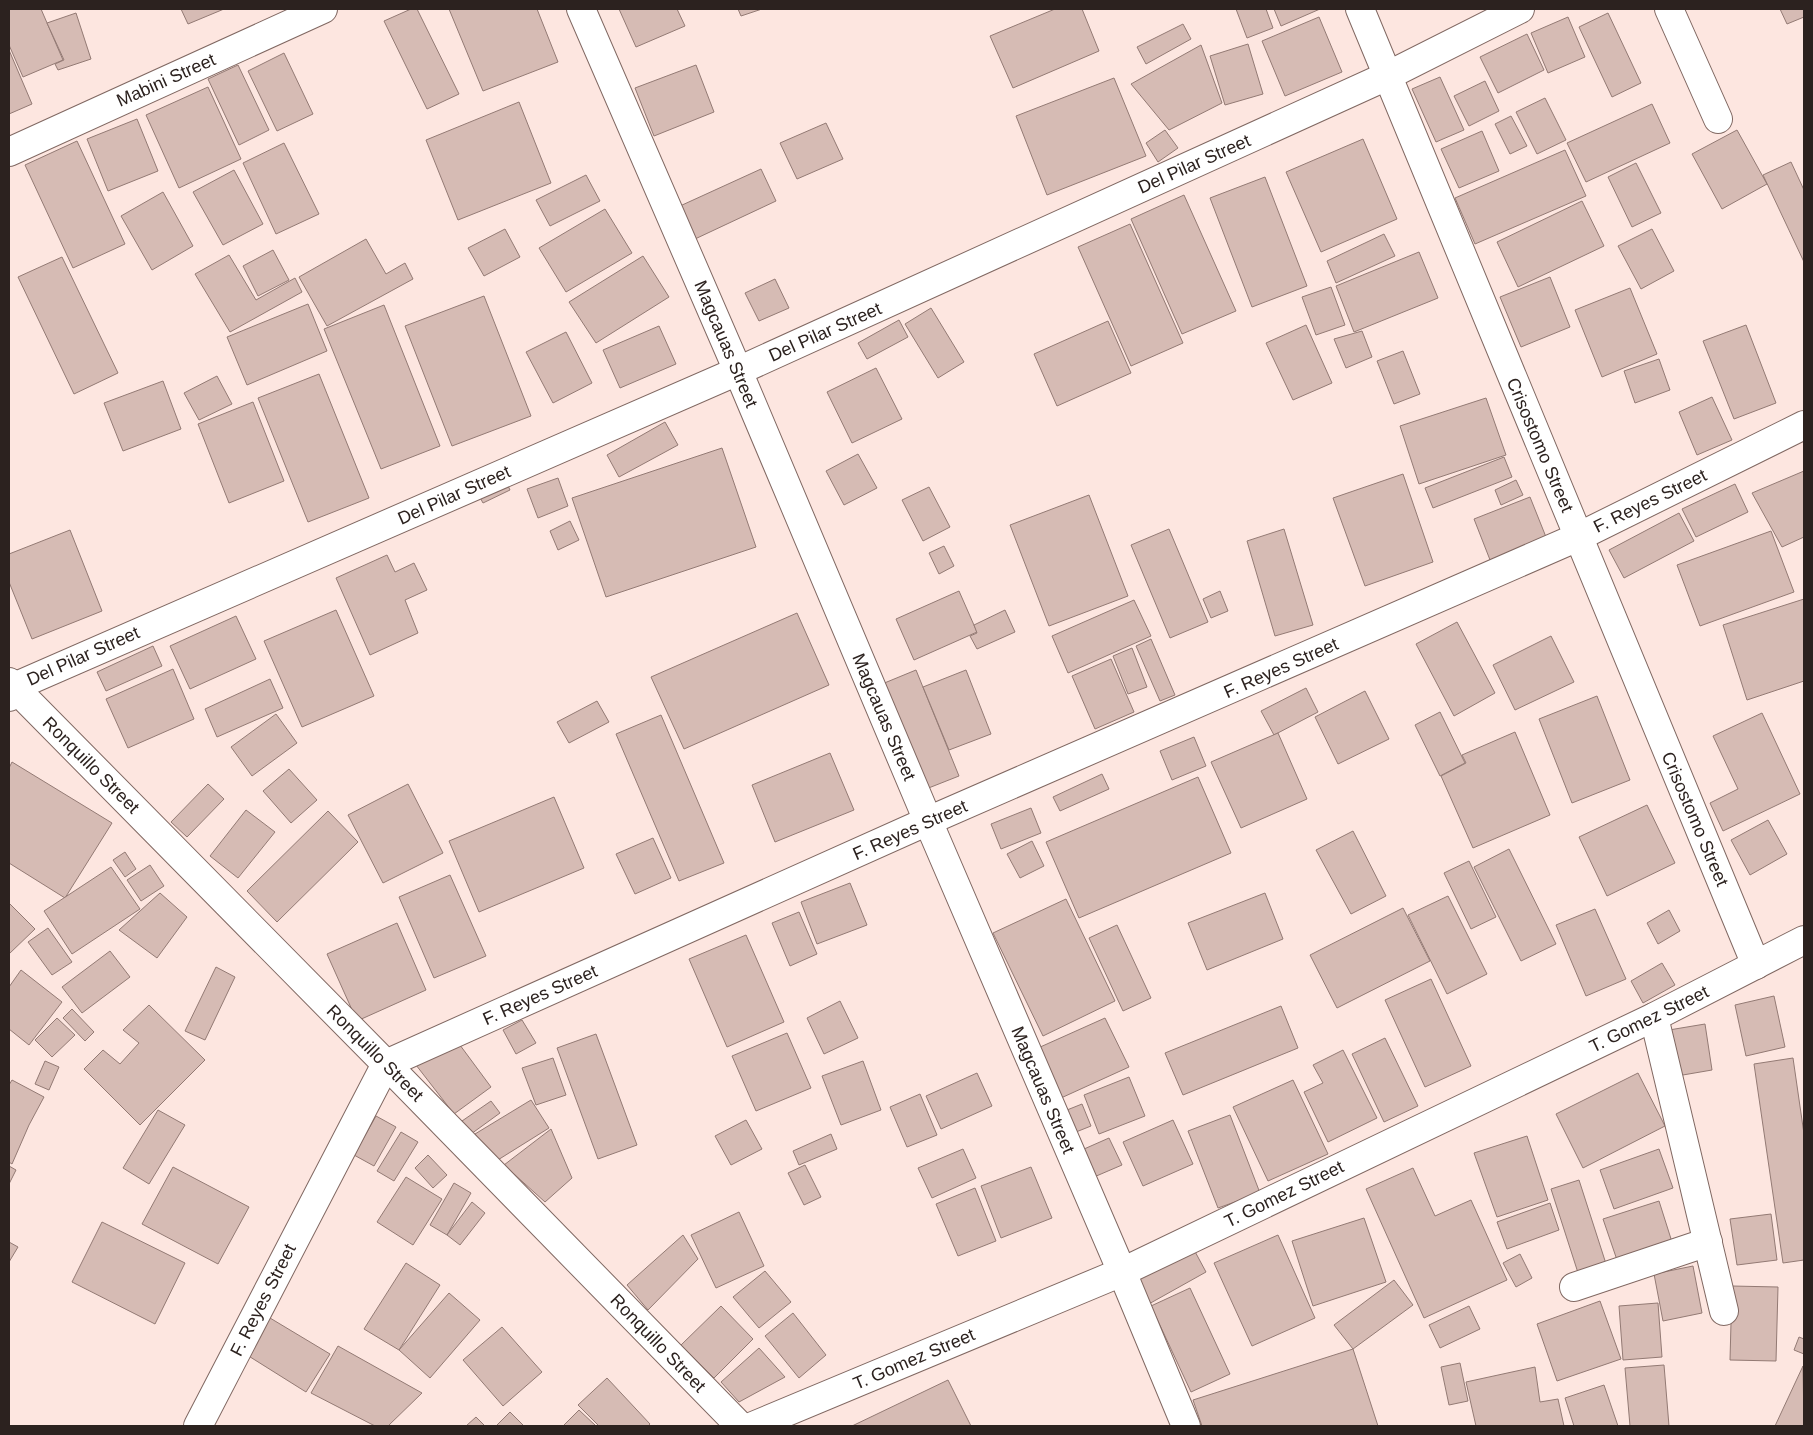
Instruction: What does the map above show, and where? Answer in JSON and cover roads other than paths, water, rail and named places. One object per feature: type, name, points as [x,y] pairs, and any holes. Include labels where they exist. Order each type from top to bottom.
[{"type":"street","name":"Mabini Street","points":[[9,152],[323,9]]},
{"type":"street","name":"Magcauas Street","points":[[581,9],[738,371],[1186,1426]]},
{"type":"street","name":"Crisostomo Street","points":[[1360,9],[1756,965]]},
{"type":"street","name":"Del Pilar Street","points":[[10,688],[738,371],[1387,76],[1520,9]]},
{"type":"street","points":[[1669,9],[1718,119]]},
{"type":"street","name":"F. Reyes Street","points":[[198,1426],[386,1064],[928,821],[1578,537],[1804,425]]},
{"type":"street","name":"Ronquillo Street","points":[[10,688],[386,1064],[740,1426]]},
{"type":"street","name":"T. Gomez Street","points":[[753,1426],[1122,1272],[1654,1017],[1804,940]]},
{"type":"street","points":[[1654,1017],[1724,1311]]},
{"type":"street","points":[[1574,1287],[1708,1242]]}]
